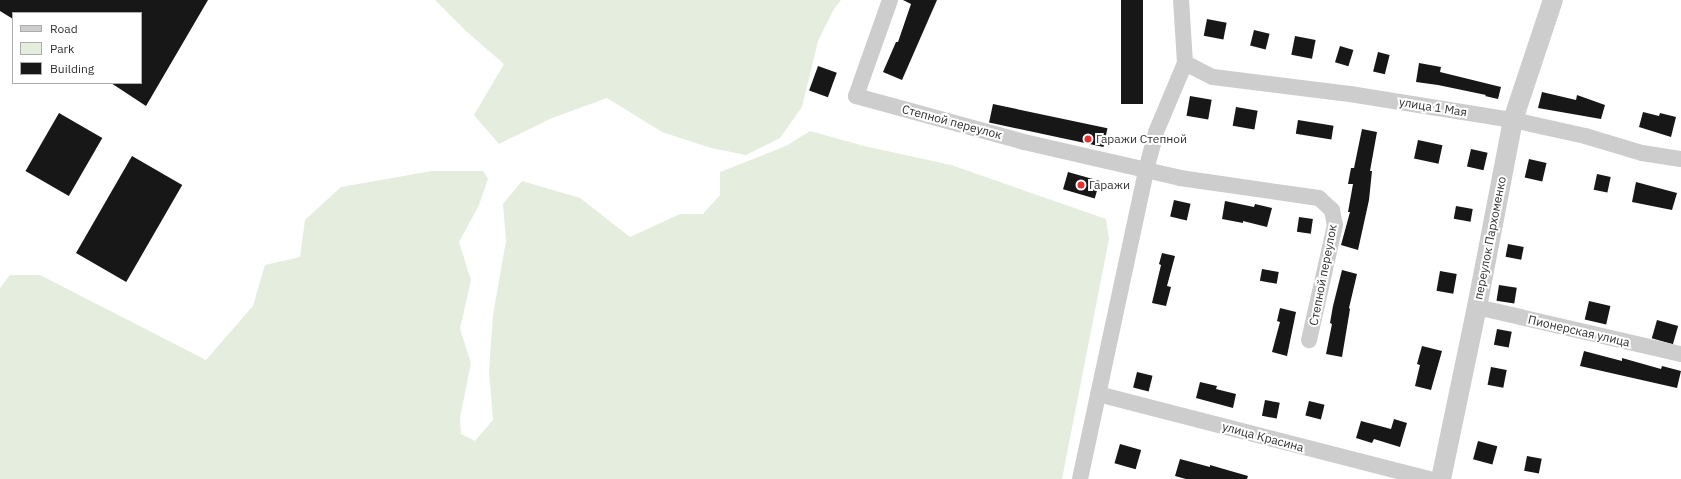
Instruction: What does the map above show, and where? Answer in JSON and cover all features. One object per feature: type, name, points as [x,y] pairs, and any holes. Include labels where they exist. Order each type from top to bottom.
[{"type":"street","name":"Степной переулок","points":[[890,0],[856,96],[1024,142],[1180,178],[1319,198],[1332,210],[1335,226],[1310,340]]},
{"type":"street","points":[[1080,479],[1146,170],[1156,132],[1185,63],[1181,0]]},
{"type":"street","name":"переулок Пархоменко","points":[[1441,479],[1477,307],[1513,120],[1553,0]]},
{"type":"street","name":"улица 1 Мая","points":[[1185,63],[1213,77],[1350,94],[1513,120],[1585,136],[1642,153],[1681,159]]},
{"type":"street","name":"Пионерская улица","points":[[1477,307],[1681,354]]},
{"type":"street","name":"улица Красина","points":[[1098,394],[1428,479]]},
{"type":"green space","points":[[435,0],[841,0],[834,9],[818,41],[802,107],[780,138],[746,155],[711,148],[662,132],[607,98],[552,118],[499,144],[474,115],[504,64],[467,32]]},
{"type":"green space","points":[[810,131],[864,146],[951,165],[1106,219],[1109,239],[1062,479],[0,479],[0,288],[10,275],[40,275],[206,360],[253,306],[265,265],[300,257],[305,220],[341,187],[432,171],[483,171],[488,179],[479,205],[459,242],[471,280],[460,329],[471,363],[460,418],[461,434],[475,441],[493,420],[489,371],[493,315],[506,241],[503,204],[522,181],[580,198],[630,237],[680,214],[703,214],[720,195],[720,172],[786,146]]},
{"type":"building","points":[[0,0],[208,0],[146,106],[113,84],[142,84],[142,12],[12,12],[12,18],[0,11]]},
{"type":"building","points":[[903,0],[937,0],[902,80],[883,72],[896,42],[898,42],[911,4]]},
{"type":"building","points":[[1121,0],[1143,0],[1143,104],[1121,104]]},
{"type":"building","points":[[1207,19],[1227,23],[1223,40],[1204,36]]},
{"type":"building","points":[[1254,30],[1270,34],[1266,49],[1250,46]]},
{"type":"building","points":[[1295,36],[1316,40],[1312,59],[1291,55]]},
{"type":"building","points":[[1340,46],[1353,50],[1348,66],[1335,62]]},
{"type":"building","points":[[1378,52],[1390,55],[1385,74],[1373,71]]},
{"type":"building","points":[[1419,63],[1441,67],[1440,72],[1501,87],[1498,99],[1438,85],[1416,82]]},
{"type":"building","points":[[818,66],[837,73],[828,97],[809,90]]},
{"type":"building","points":[[1542,92],[1576,100],[1577,95],[1605,105],[1601,119],[1538,108]]},
{"type":"building","points":[[1190,96],[1212,100],[1208,120],[1187,116]]},
{"type":"building","points":[[993,104],[1107,128],[1103,147],[989,123]]},
{"type":"building","points":[[1236,107],[1258,111],[1254,130],[1233,126]]},
{"type":"building","points":[[1643,112],[1659,116],[1660,113],[1676,117],[1671,137],[1639,127]]},
{"type":"building","points":[[59,113],[102,138],[69,196],[26,171]]},
{"type":"building","points":[[1298,120],[1334,126],[1331,139],[1296,134]]},
{"type":"building","points":[[1362,129],[1377,132],[1370,171],[1372,171],[1369,200],[1358,250],[1341,245],[1350,212],[1348,212],[1353,184],[1348,184],[1351,168],[1354,168]]},
{"type":"building","points":[[1418,140],[1442,145],[1439,164],[1414,159]]},
{"type":"building","points":[[1471,149],[1488,153],[1484,170],[1467,167]]},
{"type":"building","points":[[132,156],[182,185],[126,282],[76,253]]},
{"type":"building","points":[[1529,159],[1547,163],[1542,182],[1525,178]]},
{"type":"building","name":"Гаражи","points":[[1068,172],[1100,181],[1095,198],[1063,189]]},
{"type":"building","points":[[1597,174],[1611,177],[1607,193],[1594,190]]},
{"type":"building","points":[[1636,182],[1677,193],[1672,210],[1632,202]]},
{"type":"building","points":[[1174,200],[1191,204],[1187,220],[1170,217]]},
{"type":"building","points":[[1225,201],[1254,207],[1255,204],[1272,208],[1267,227],[1243,221],[1243,223],[1222,219]]},
{"type":"building","points":[[1456,206],[1473,209],[1470,222],[1454,219]]},
{"type":"building","points":[[1299,217],[1313,219],[1311,234],[1297,232]]},
{"type":"building","points":[[1508,244],[1524,247],[1521,260],[1506,257]]},
{"type":"building","points":[[1162,253],[1175,256],[1167,286],[1171,287],[1166,306],[1152,303],[1161,265],[1159,264]]},
{"type":"building","points":[[1262,269],[1279,272],[1277,284],[1260,281]]},
{"type":"building","points":[[1342,270],[1357,274],[1349,308],[1342,357],[1326,354],[1332,324],[1330,323],[1333,306]]},
{"type":"building","points":[[1440,271],[1457,274],[1453,294],[1437,291]]},
{"type":"building","points":[[1499,285],[1517,288],[1514,304],[1496,301]]},
{"type":"building","points":[[1589,301],[1610,306],[1606,324],[1585,320]]},
{"type":"building","points":[[1280,308],[1296,312],[1287,356],[1272,352],[1280,322],[1277,321]]},
{"type":"building","points":[[1657,320],[1678,326],[1673,344],[1652,338]]},
{"type":"building","points":[[1497,329],[1512,332],[1509,348],[1494,345]]},
{"type":"building","points":[[1422,346],[1442,351],[1431,390],[1415,386],[1420,365],[1417,364]]},
{"type":"building","points":[[1584,351],[1622,361],[1622,358],[1661,369],[1662,366],[1681,371],[1677,388],[1580,366]]},
{"type":"building","points":[[1491,367],[1507,370],[1503,388],[1488,385]]},
{"type":"building","points":[[1137,372],[1153,376],[1149,391],[1133,388]]},
{"type":"building","points":[[1200,382],[1217,386],[1216,389],[1236,394],[1233,408],[1196,398]]},
{"type":"building","points":[[1265,400],[1280,403],[1277,419],[1262,416]]},
{"type":"building","points":[[1309,401],[1325,405],[1321,419],[1305,416]]},
{"type":"building","points":[[1394,419],[1407,423],[1400,447],[1374,439],[1372,443],[1356,438],[1361,421],[1391,429]]},
{"type":"building","points":[[1478,441],[1497,446],[1492,465],[1473,459]]},
{"type":"building","points":[[1120,444],[1141,450],[1136,469],[1114,463]]},
{"type":"building","points":[[1527,456],[1542,459],[1539,474],[1524,471]]},
{"type":"building","points":[[1180,459],[1210,467],[1210,465],[1248,476],[1247,479],[1186,479],[1175,476]]},
{"type":"place","name":"Гаражи Степной","points":[[1088,139]]},
{"type":"place","name":"Гаражи","points":[[1081,185]]}]
